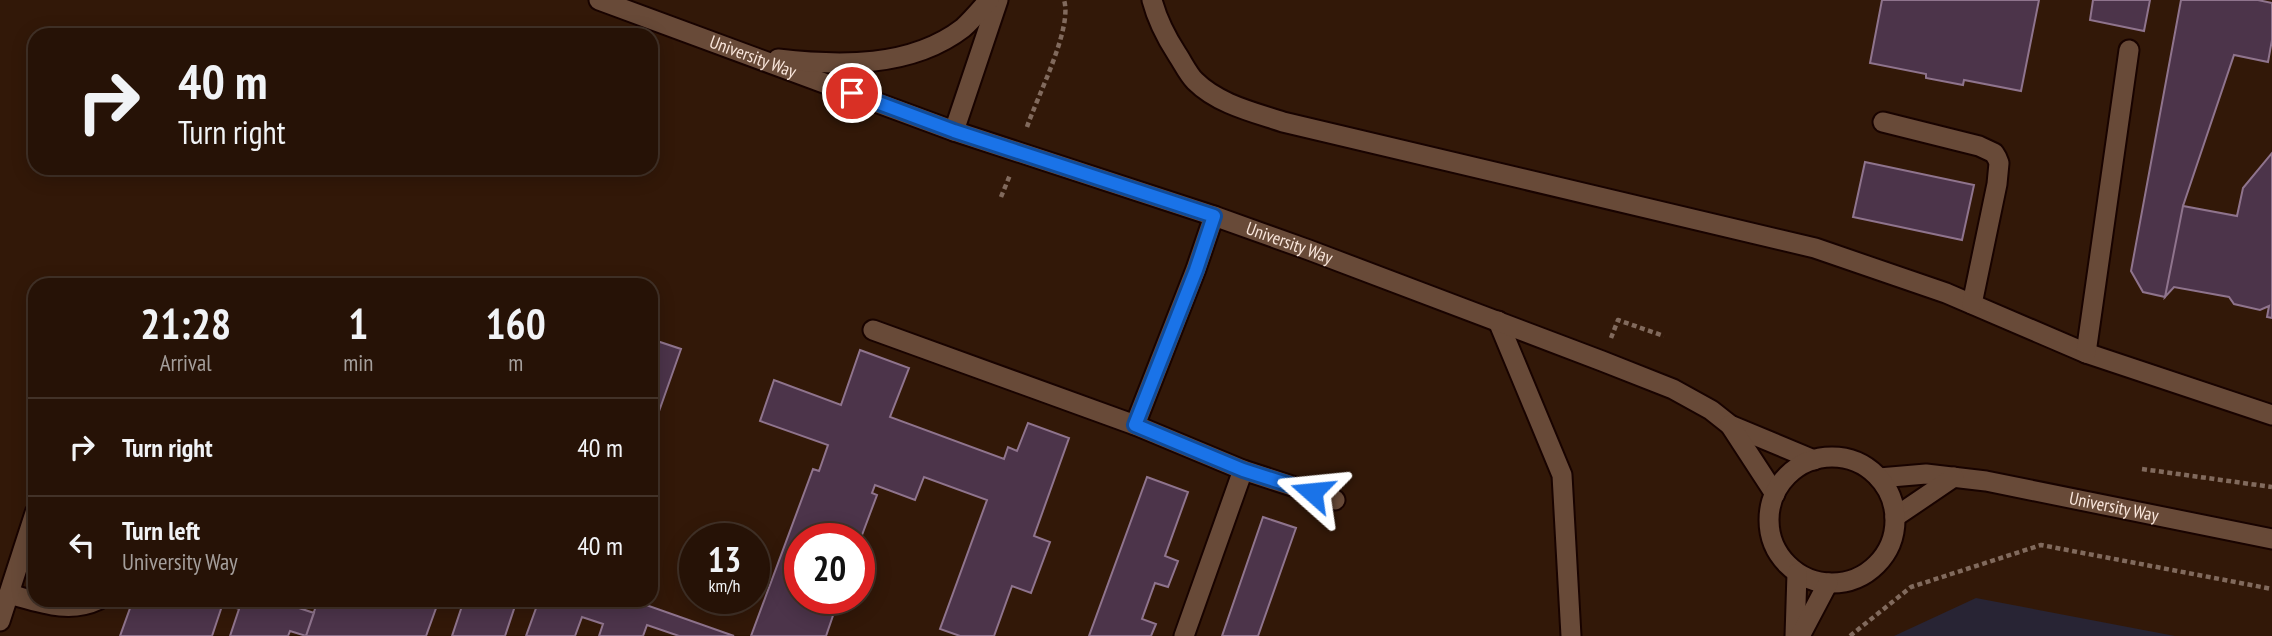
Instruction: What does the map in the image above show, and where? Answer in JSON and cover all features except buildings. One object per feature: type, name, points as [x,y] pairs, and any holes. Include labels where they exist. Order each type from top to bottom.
[{"type":"street","name":"University Way","points":[[599,0],[954,131],[1214,216],[1652,380],[1712,410],[1730,425],[1775,494]]},
{"type":"street","points":[[749,55],[838,62],[904,57],[939,42],[962,28],[989,0]]},
{"type":"street","points":[[954,131],[998,0]]},
{"type":"street","points":[[1152,0],[1171,45],[1194,80],[1209,93],[1254,113],[1815,248],[1972,304],[2085,353],[2272,415]]},
{"type":"street","points":[[2085,353],[2129,50]]},
{"type":"street","points":[[1883,122],[1979,146],[1994,153],[1997,158],[1997,184],[1972,304]]},
{"type":"street","points":[[1135,425],[1196,270],[1214,216]]},
{"type":"street","points":[[1498,321],[1562,475],[1571,636]]},
{"type":"street","points":[[873,330],[1135,425],[1243,470],[1335,500]]},
{"type":"street","name":"University Way","points":[[1730,425],[1814,460]]},
{"type":"street","points":[[1831,457],[1849,459],[1866,466],[1880,478],[1891,496],[1895,517],[1892,538],[1884,557],[1868,572],[1849,581],[1828,583],[1797,573],[1784,561],[1775,546],[1770,529],[1770,511],[1775,494],[1784,479],[1797,467],[1814,460],[1831,457]]},
{"type":"street","points":[[1184,636],[1243,470]]},
{"type":"street","name":"University Way","points":[[1880,478],[1913,474],[1995,482],[2272,539]]},
{"type":"street","points":[[1895,517],[1954,477]]},
{"type":"street","points":[[0,621],[28,535]]},
{"type":"street","points":[[1797,573],[1797,636]]},
{"type":"street","points":[[1797,636],[1828,583]]},
{"type":"street","points":[[9,594],[28,598]]},
{"type":"path","points":[[1002,197],[1062,35],[1066,8],[1064,0]]},
{"type":"path","points":[[2142,469],[2272,486]]},
{"type":"path","points":[[1850,636],[1911,587],[2041,544],[2272,589]]},
{"type":"shaded area","points":[[1976,598],[2175,636],[1894,636]]},
{"type":"route","points":[[852,93],[954,131],[1214,216],[1196,270],[1135,425],[1243,470],[1312,492]]}]
